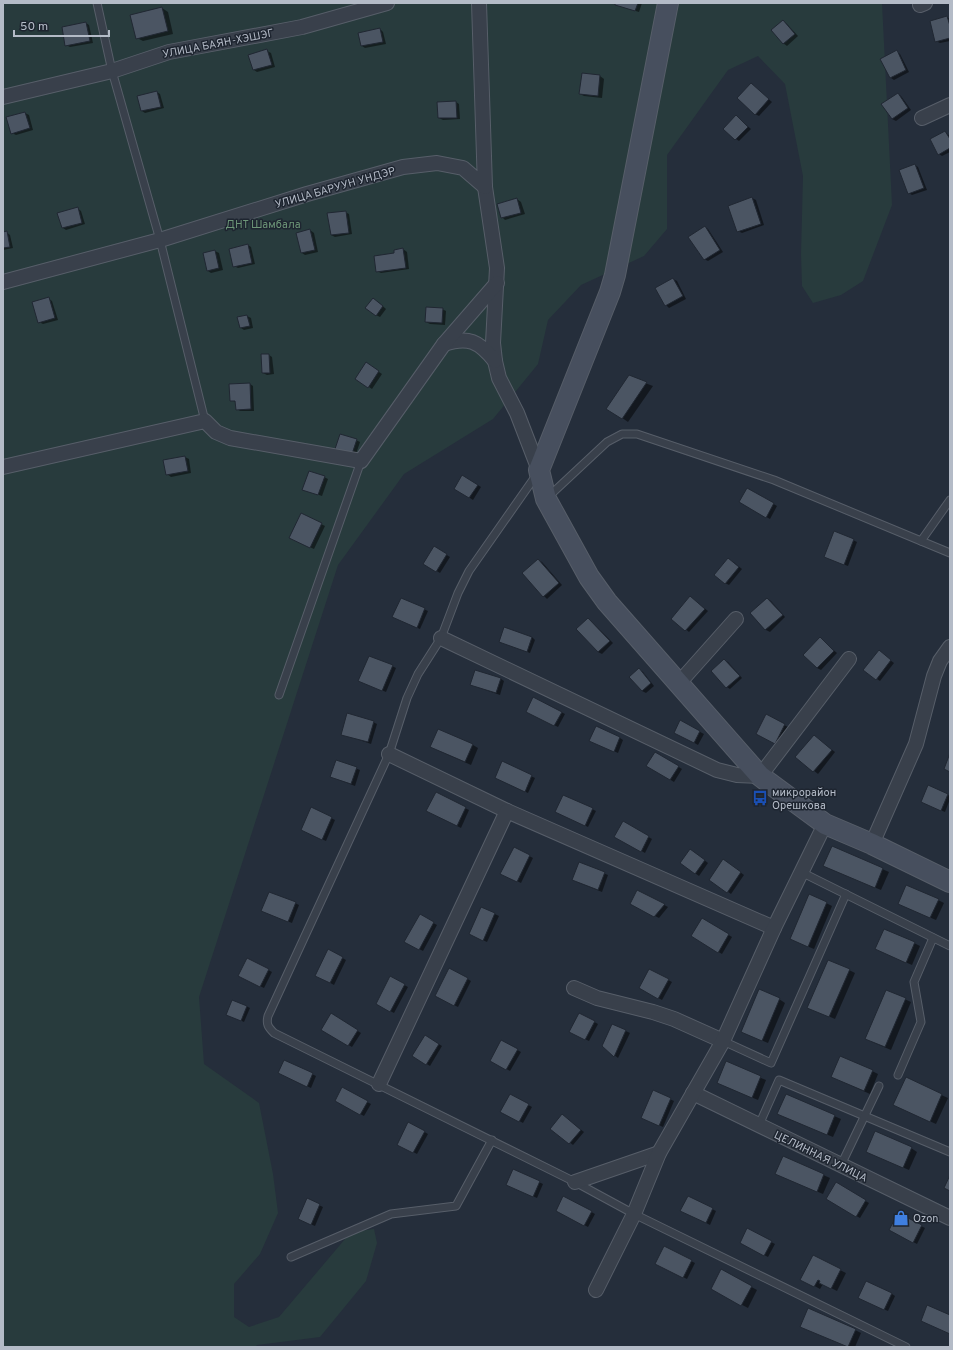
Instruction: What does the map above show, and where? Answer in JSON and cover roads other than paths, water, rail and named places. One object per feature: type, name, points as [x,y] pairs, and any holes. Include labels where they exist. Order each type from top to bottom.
[{"type":"street","name":"УЛИЦА БАЯН-ХЭШЭГ","points":[[3,97],[112,71],[169,52],[302,27],[387,3]]},
{"type":"street","points":[[479,3],[485,187],[497,268],[493,343],[494,361],[499,378],[517,413],[539,470],[546,499],[589,576],[607,602],[760,776],[824,824],[872,844],[950,882]]},
{"type":"street","points":[[539,470],[610,292],[615,275],[668,3]]},
{"type":"street","points":[[922,118],[950,105]]},
{"type":"street","name":"УЛИЦА БАРУУН УНДЭР","points":[[3,282],[160,240],[307,194],[403,167],[437,163],[463,168],[485,187]]},
{"type":"street","points":[[3,467],[205,421],[216,432],[230,438],[361,461],[444,344],[497,283]]},
{"type":"street","points":[[444,344],[457,339],[472,341],[485,349],[494,361]]},
{"type":"street","points":[[679,683],[736,619]]},
{"type":"street","points":[[441,638],[717,770],[737,775],[760,776]]},
{"type":"street","points":[[872,844],[916,744],[934,676],[940,661],[950,647]]},
{"type":"street","points":[[760,776],[850,659]]},
{"type":"street","points":[[390,754],[507,811],[774,928]]},
{"type":"street","points":[[379,1084],[507,811]]},
{"type":"street","points":[[596,1290],[634,1214],[660,1153],[723,1041],[774,928],[824,824]]},
{"type":"street","points":[[574,988],[597,998],[653,1012],[674,1019],[723,1041]]},
{"type":"street","name":"ЦЕЛИННАЯ УЛИЦА","points":[[693,1093],[950,1218]]},
{"type":"street","points":[[575,1182],[660,1153]]},
{"type":"lane","points":[[97,3],[112,71],[160,240],[205,421]]},
{"type":"lane","points":[[546,499],[607,442],[622,434],[637,434],[774,480],[950,553]]},
{"type":"lane","points":[[279,695],[361,461]]},
{"type":"lane","points":[[539,470],[469,571],[458,593],[441,638],[418,674],[410,692],[390,754],[268,1016],[267,1022],[269,1028],[274,1033],[492,1140],[634,1214],[906,1347]]},
{"type":"lane","points":[[921,541],[950,500]]},
{"type":"lane","points":[[801,872],[950,946]]},
{"type":"lane","points":[[723,1041],[771,1063],[846,894]]},
{"type":"lane","points":[[898,1075],[920,1022],[914,982],[933,938]]},
{"type":"lane","points":[[759,1125],[779,1080],[950,1152]]},
{"type":"lane","points":[[841,1165],[879,1086]]},
{"type":"lane","points":[[290,1257],[391,1214],[456,1206],[492,1140]]},
{"type":"place","name":"микрорайон Орешкова","points":[[760,798]]},
{"type":"place","name":"Ozon","points":[[901,1218]]},
{"type":"park label","name":"ДНТ Шамбала","points":[[263,224]]}]
